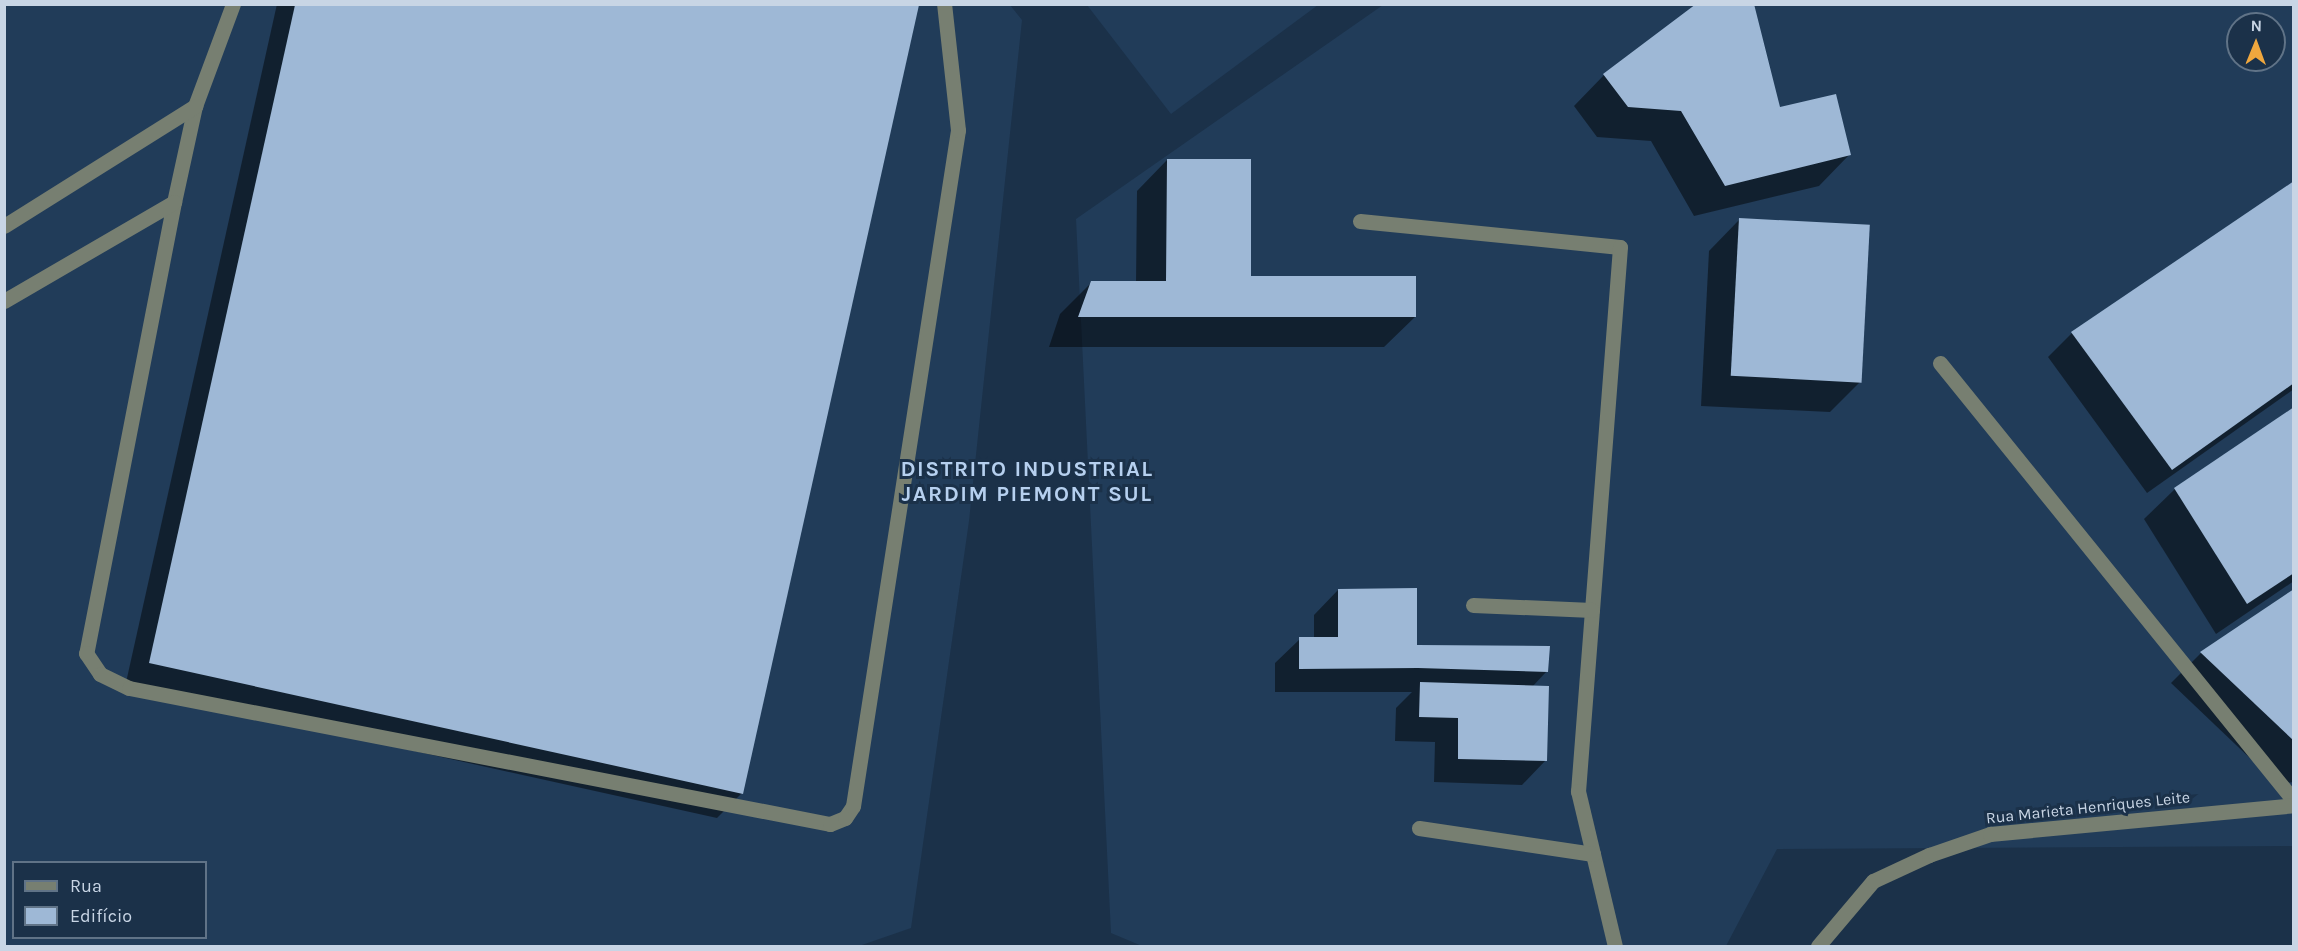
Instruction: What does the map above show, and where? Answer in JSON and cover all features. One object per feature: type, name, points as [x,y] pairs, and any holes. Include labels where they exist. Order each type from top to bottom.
[{"type":"street","points":[[233,4],[195,106],[174,202],[86,653],[100,674],[129,688],[830,824],[845,818],[853,806],[958,130],[944,4]]},
{"type":"street","points":[[4,226],[195,106]]},
{"type":"street","points":[[4,301],[174,202]]},
{"type":"street","points":[[1360,221],[1620,247],[1578,791],[1615,946]]},
{"type":"street","points":[[1940,363],[2294,803]]},
{"type":"street","points":[[1473,605],[1592,610]]},
{"type":"street","name":"Rua Marieta Henriques Leite","points":[[1818,946],[1873,880],[1929,855],[1990,834],[2294,803]]},
{"type":"street","points":[[1419,828],[1593,854]]},
{"type":"shaded area","points":[[5,5],[1010,5],[1022,20],[969,521],[911,928],[859,946],[5,946]]},
{"type":"shaded area","points":[[1087,5],[1318,5],[1171,114]]},
{"type":"shaded area","points":[[1383,5],[2293,5],[2293,846],[1777,849],[1726,946],[1142,946],[1111,933],[1076,219]]},
{"type":"building","points":[[1696,4],[1754,4],[1780,107],[1836,94],[1851,155],[1725,186],[1681,111],[1628,107],[1603,74]]},
{"type":"building","points":[[295,5],[919,5],[743,794],[149,663]]},
{"type":"building","points":[[1167,159],[1251,159],[1251,276],[1416,276],[1416,317],[1078,317],[1091,281],[1166,281]]},
{"type":"building","points":[[2294,181],[2294,383],[2172,470],[2071,332]]},
{"type":"building","points":[[1739,218],[1870,225],[1862,383],[1731,376]]},
{"type":"building","points":[[2294,407],[2294,573],[2247,604],[2174,488]]},
{"type":"building","points":[[1417,588],[1417,645],[1550,646],[1548,672],[1418,668],[1299,669],[1299,637],[1338,637],[1338,589]]},
{"type":"building","points":[[2294,589],[2294,741],[2200,652]]},
{"type":"building","points":[[1420,682],[1549,686],[1547,761],[1458,759],[1458,718],[1419,717]]},
{"type":"district","name":"DISTRITO INDUSTRIAL JARDIM PIEMONT SUL","points":[[1027,482]]}]
